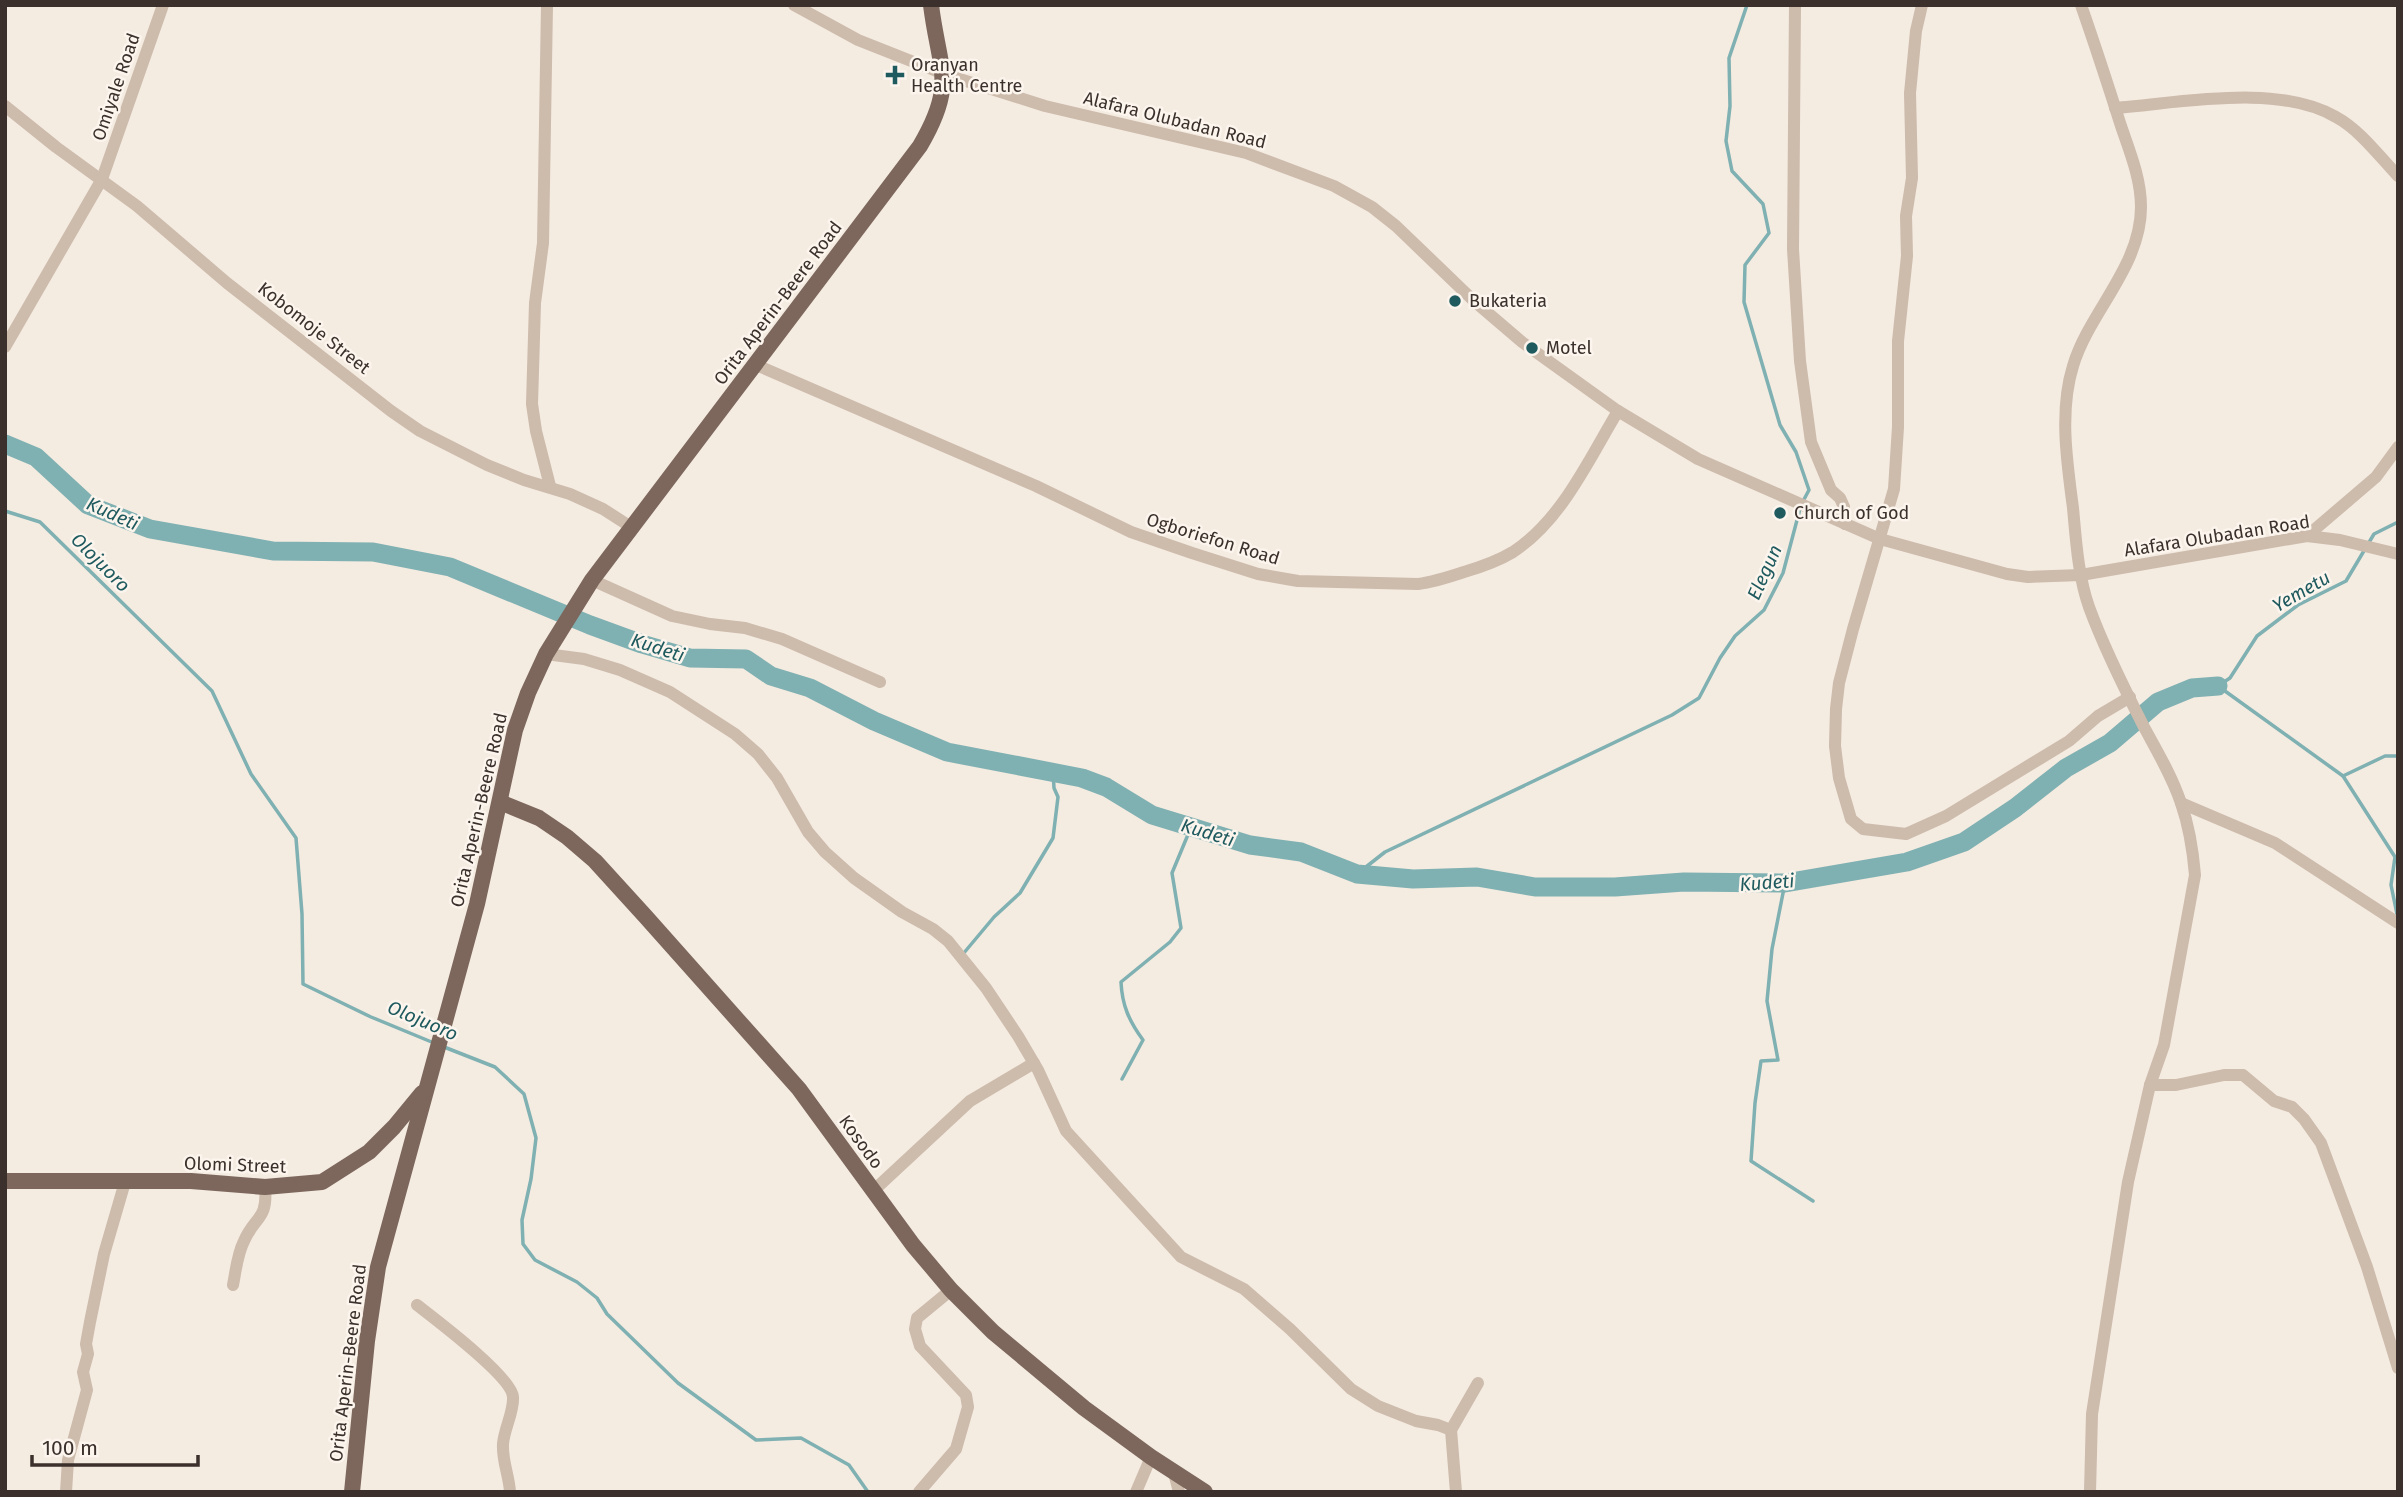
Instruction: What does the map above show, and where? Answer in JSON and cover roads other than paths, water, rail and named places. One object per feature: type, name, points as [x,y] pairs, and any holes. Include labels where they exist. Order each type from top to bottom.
[{"type":"main road","name":"Orita Aperin-Beere Road","points":[[352,1492],[378,1267],[477,904],[514,730],[528,693],[558,632],[592,580],[920,146],[941,103],[944,74],[931,5]]},
{"type":"main road","name":"Kosodo","points":[[500,802],[539,818],[567,837],[603,871],[743,1023],[799,1089],[872,1192],[951,1290],[1021,1357],[1151,1457],[1205,1492]]},
{"type":"main road","name":"Olomi Street","points":[[5,1181],[191,1181],[265,1187],[322,1182],[369,1152],[426,1088]]},
{"type":"street","name":"Omiyale Road","points":[[5,347],[102,180],[163,5]]},
{"type":"street","points":[[547,5],[543,243],[535,303],[532,404],[550,486]]},
{"type":"street","name":"Alafara Olubadan Road","points":[[794,5],[858,40],[944,74],[1045,106],[1246,153],[1335,187],[1372,207],[1522,342],[1618,411],[1709,464],[1880,539],[2007,574],[2028,577],[2081,575],[2308,536],[2340,540],[2398,554]]},
{"type":"street","points":[[1795,5],[1793,249],[1800,361],[1811,442],[1831,490],[1840,498],[1844,507],[1845,524]]},
{"type":"street","points":[[1922,5],[1916,31],[1910,93],[1912,178],[1906,216],[1907,256],[1898,341],[1898,427],[1894,489],[1853,629],[1839,683],[1836,709],[1835,746],[1839,778],[1852,819],[1863,829],[1906,834],[1946,816],[2069,741],[2098,716],[2133,703]]},
{"type":"street","points":[[2081,5],[2136,171],[2141,209],[2129,256],[2084,341],[2073,365],[2068,387],[2065,419],[2067,454],[2081,575],[2088,604],[2098,628],[2181,803],[2195,875],[2164,1045],[2150,1085],[2128,1182],[2094,1401],[2091,1492]]},
{"type":"street","points":[[2115,108],[2251,97],[2287,99],[2316,107],[2338,118],[2362,138],[2398,176]]},
{"type":"street","name":"Kobomoje Street","points":[[5,106],[181,242],[227,283],[400,418],[444,445],[524,480],[550,486],[603,509],[631,527]]},
{"type":"street","name":"Ogboriefon Road","points":[[754,364],[1037,486],[1132,532],[1258,574],[1298,582],[1404,585],[1431,583],[1487,565],[1512,553],[1551,517],[1618,411]]},
{"type":"street","points":[[2308,536],[2376,477],[2398,447]]},
{"type":"street","points":[[592,580],[672,616],[745,628],[782,639],[880,682]]},
{"type":"street","points":[[546,654],[584,659],[608,666],[657,687],[735,734],[777,778],[808,832],[825,852],[854,878],[948,941],[1004,1013],[1034,1063],[1066,1131],[1181,1257],[1244,1289],[1351,1388],[1378,1406],[1416,1421],[1438,1424],[1451,1430]]},
{"type":"street","points":[[2181,803],[2275,843],[2398,923]]},
{"type":"street","points":[[872,1192],[970,1101],[1034,1063]]},
{"type":"street","points":[[2150,1085],[2176,1085],[2224,1075],[2243,1075],[2274,1101],[2292,1107],[2304,1119],[2322,1143],[2367,1266],[2398,1368]]},
{"type":"street","points":[[66,1492],[68,1460],[87,1390],[83,1372],[88,1354],[86,1345],[90,1322],[104,1254],[125,1182]]},
{"type":"street","points":[[233,1284],[244,1240],[264,1214],[267,1202],[265,1187]]},
{"type":"street","points":[[919,1492],[956,1449],[968,1407],[966,1395],[920,1346],[915,1329],[917,1318],[951,1290]]},
{"type":"street","points":[[417,1305],[455,1334],[509,1385],[513,1400],[502,1447],[510,1492]]},
{"type":"street","points":[[1456,1492],[1451,1430],[1478,1382]]},
{"type":"street","points":[[1136,1492],[1151,1457]]},
{"type":"street","points":[[1174,1473],[1179,1492]]},
{"type":"waterway","name":"Elegun","points":[[1357,874],[1385,852],[1672,715],[1699,698],[1720,658],[1735,636],[1764,610],[1783,573],[1801,505],[1809,490],[1796,452],[1780,425],[1744,302],[1745,265],[1769,233],[1763,204],[1732,171],[1726,141],[1730,106],[1729,58],[1747,5]]},
{"type":"waterway","name":"Kudeti","points":[[5,444],[36,457],[88,505],[150,529],[273,551],[373,552],[450,567],[642,644],[690,658],[746,659],[771,676],[810,688],[874,721],[947,752],[1082,778],[1106,787],[1152,815],[1250,845],[1301,852],[1357,874],[1413,879],[1477,877],[1535,887],[1615,887],[1684,882],[1785,883],[1907,862],[1964,842],[2015,808],[2066,768],[2110,743],[2158,702],[2192,688],[2218,686]]},
{"type":"waterway","name":"Olojuoro","points":[[5,511],[40,522],[212,691],[251,774],[296,838],[302,914],[303,984],[371,1017],[434,1043]]},
{"type":"waterway","name":"Kudeti","points":[[2398,522],[2374,534],[2346,581],[2298,605],[2257,636],[2230,678],[2218,686],[2343,776],[2395,857],[2391,885],[2398,919]]},
{"type":"waterway","name":"Kudeti","points":[[2343,776],[2385,756],[2398,756]]},
{"type":"waterway","points":[[963,954],[994,917],[1020,893],[1053,838],[1058,797],[1054,788],[1053,772]]},
{"type":"waterway","points":[[1122,1079],[1143,1040],[1127,1012],[1121,982],[1170,942],[1181,928],[1172,873],[1192,825]]},
{"type":"waterway","points":[[1785,883],[1772,949],[1767,1001],[1778,1060],[1761,1061],[1751,1161],[1813,1201]]},
{"type":"waterway","name":"Olojuoro","points":[[444,1047],[495,1067],[524,1094],[536,1138],[522,1220],[523,1244],[535,1260],[577,1282],[597,1298],[607,1314],[678,1383],[756,1440],[801,1438],[849,1465],[868,1492]]},
{"type":"place","name":"Oranyan Health Centre","points":[[895,75]]},
{"type":"place","name":"Bukateria","points":[[1455,301]]},
{"type":"place","name":"Motel","points":[[1532,348]]},
{"type":"place","name":"Church of God","points":[[1780,513]]},
{"type":"water label","name":"Yemetu","points":[[2301,591]]}]
